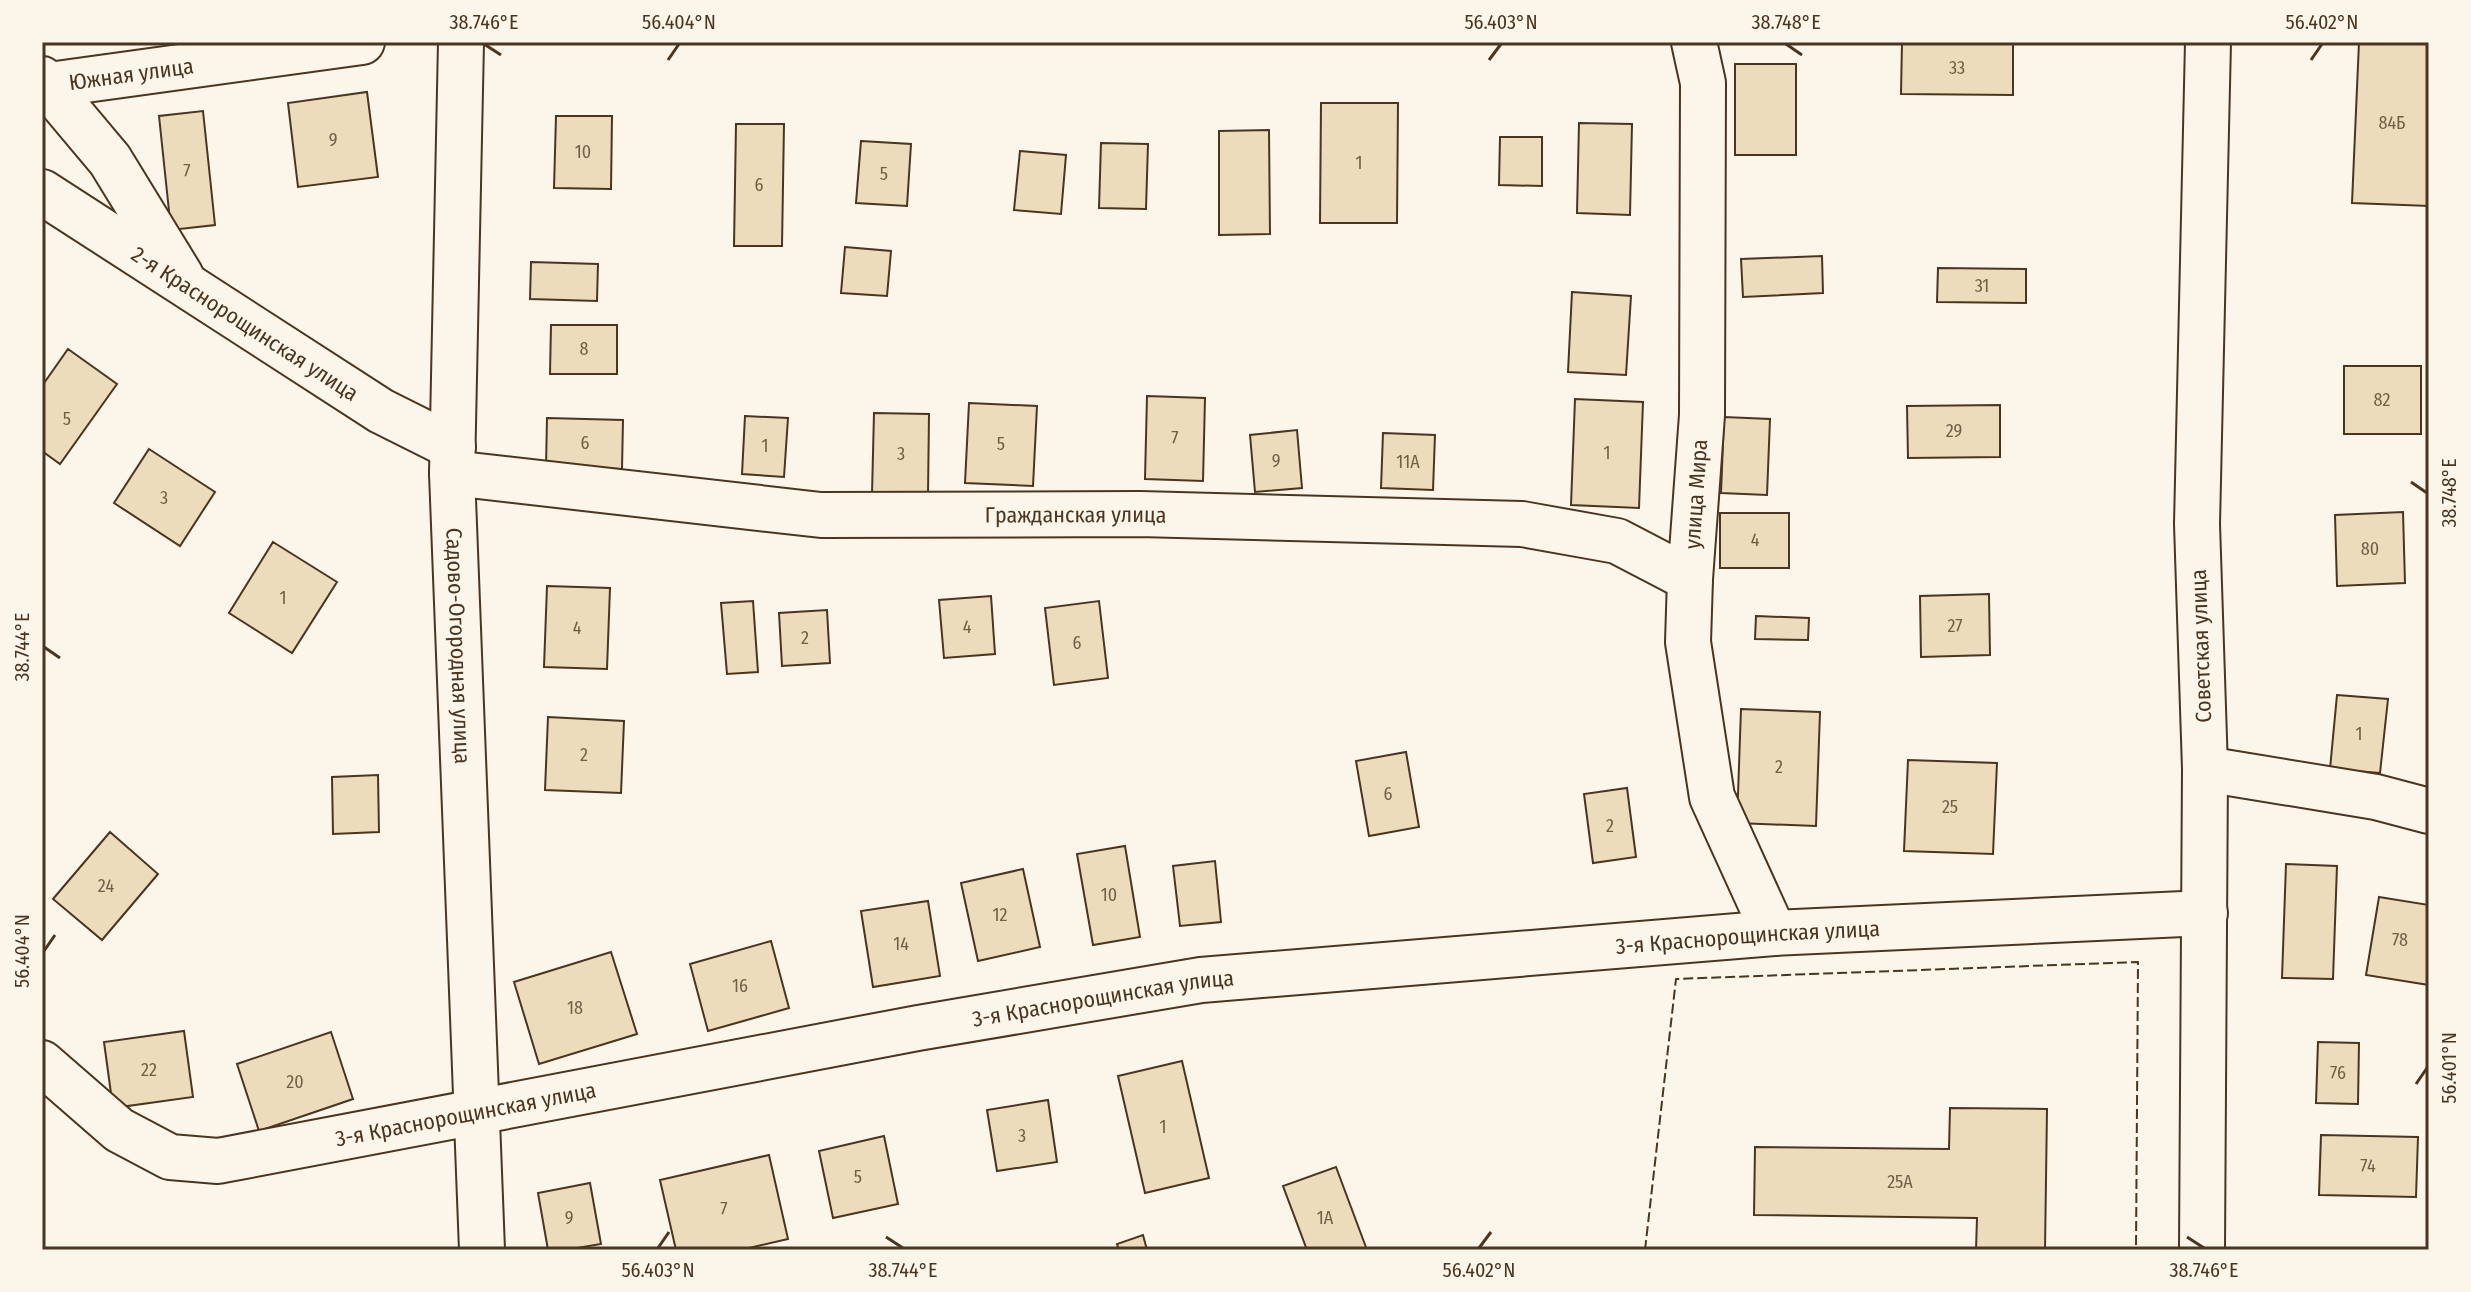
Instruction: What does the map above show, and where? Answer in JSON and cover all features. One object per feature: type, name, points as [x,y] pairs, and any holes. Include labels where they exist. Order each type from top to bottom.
[{"type":"street","name":"Южная улица","points":[[44,84],[362,42]]},
{"type":"street","name":"Садово-Огородная улица","points":[[461,42],[452,460],[482,1250]]},
{"type":"street","name":"улица Мира","points":[[1694,42],[1703,83],[1702,415],[1688,642],[1712,797],[1774,933]]},
{"type":"street","name":"Советская улица","points":[[2202,1250],[2205,769],[2197,524],[2208,42]]},
{"type":"street","points":[[44,84],[110,160],[186,285]]},
{"type":"street","name":"2-я Краснорощинская улица","points":[[42,192],[452,460]]},
{"type":"street","name":"Гражданская улица","points":[[452,460],[821,515],[1140,514],[1522,524],[1617,541],[1690,579]]},
{"type":"street","points":[[2205,769],[2376,797],[2429,811]]},
{"type":"street","name":"3-я Краснорощинская улица","points":[[42,1063],[119,1130],[170,1157],[218,1161],[918,1028],[1201,980],[1774,933],[2205,913]]},
{"type":"building","points":[[1902,42],[2013,42],[2013,95],[1901,94]]},
{"type":"building","points":[[2359,42],[2429,42],[2429,206],[2352,203]]},
{"type":"building","points":[[1735,64],[1796,64],[1796,155],[1735,155]]},
{"type":"building","points":[[367,92],[378,177],[298,187],[288,103]]},
{"type":"building","points":[[1321,103],[1398,103],[1397,223],[1320,223]]},
{"type":"building","points":[[203,111],[215,225],[171,230],[159,116]]},
{"type":"building","points":[[556,116],[612,116],[611,189],[554,188]]},
{"type":"building","points":[[1579,123],[1632,124],[1630,215],[1577,213]]},
{"type":"building","points":[[736,124],[784,124],[782,246],[734,246]]},
{"type":"building","points":[[1269,130],[1270,234],[1219,235],[1219,131]]},
{"type":"building","points":[[1500,137],[1542,137],[1542,186],[1499,185]]},
{"type":"building","points":[[861,141],[911,144],[907,206],[856,203]]},
{"type":"building","points":[[1101,143],[1148,144],[1146,209],[1099,208]]},
{"type":"building","points":[[1020,151],[1066,155],[1061,214],[1014,210]]},
{"type":"building","points":[[845,247],[891,251],[887,296],[841,293]]},
{"type":"building","points":[[1822,256],[1823,293],[1743,297],[1741,259]]},
{"type":"building","points":[[531,262],[598,264],[597,301],[530,299]]},
{"type":"building","points":[[1938,268],[2026,269],[2026,303],[1937,302]]},
{"type":"building","points":[[1572,292],[1631,296],[1626,375],[1568,372]]},
{"type":"building","points":[[551,325],[617,325],[617,374],[550,374]]},
{"type":"building","points":[[68,349],[117,384],[60,464],[42,451],[42,386]]},
{"type":"building","points":[[2344,366],[2421,366],[2421,434],[2344,434]]},
{"type":"building","points":[[1147,396],[1205,398],[1203,481],[1145,479]]},
{"type":"building","points":[[1575,399],[1643,402],[1639,508],[1571,505]]},
{"type":"building","points":[[969,403],[1037,406],[1033,486],[965,483]]},
{"type":"building","points":[[2000,405],[2000,457],[1908,458],[1907,406]]},
{"type":"building","points":[[874,413],[929,414],[928,495],[872,494]]},
{"type":"building","points":[[745,416],[788,418],[784,477],[742,474]]},
{"type":"building","points":[[1724,417],[1770,419],[1767,495],[1721,493]]},
{"type":"building","points":[[547,418],[623,420],[622,469],[546,467]]},
{"type":"building","points":[[1297,430],[1302,488],[1255,492],[1250,435]]},
{"type":"building","points":[[1383,433],[1435,435],[1433,490],[1381,488]]},
{"type":"building","points":[[149,449],[215,492],[180,546],[114,503]]},
{"type":"building","points":[[2403,512],[2405,583],[2337,586],[2335,515]]},
{"type":"building","points":[[1720,513],[1789,513],[1789,568],[1720,568]]},
{"type":"building","points":[[273,542],[337,582],[292,653],[229,613]]},
{"type":"building","points":[[547,586],[610,588],[607,669],[544,667]]},
{"type":"building","points":[[1989,594],[1990,655],[1921,657],[1920,596]]},
{"type":"building","points":[[991,596],[995,654],[944,658],[939,600]]},
{"type":"building","points":[[753,601],[758,672],[727,674],[721,603]]},
{"type":"building","points":[[1099,601],[1108,678],[1054,685],[1045,608]]},
{"type":"building","points":[[827,610],[830,663],[782,666],[779,613]]},
{"type":"building","points":[[1756,616],[1809,618],[1808,640],[1755,639]]},
{"type":"building","points":[[2337,695],[2388,699],[2380,773],[2330,769]]},
{"type":"building","points":[[1741,709],[1820,712],[1816,826],[1737,823]]},
{"type":"building","points":[[548,717],[624,721],[621,793],[545,790]]},
{"type":"building","points":[[1406,752],[1419,827],[1369,836],[1356,761]]},
{"type":"building","points":[[1908,760],[1997,763],[1993,854],[1904,851]]},
{"type":"building","points":[[378,775],[379,832],[333,834],[332,777]]},
{"type":"building","points":[[1627,788],[1636,857],[1593,863],[1584,794]]},
{"type":"building","points":[[110,832],[158,874],[102,940],[53,899]]},
{"type":"building","points":[[1125,846],[1140,937],[1093,945],[1077,854]]},
{"type":"building","points":[[1215,861],[1221,922],[1180,926],[1173,866]]},
{"type":"building","points":[[2286,864],[2337,866],[2333,979],[2282,978]]},
{"type":"building","points":[[1023,869],[1040,947],[978,961],[961,883]]},
{"type":"building","points":[[2379,897],[2429,905],[2429,985],[2366,975]]},
{"type":"building","points":[[928,901],[940,976],[873,987],[861,911]]},
{"type":"building","points":[[771,941],[789,1008],[708,1031],[690,964]]},
{"type":"building","points":[[611,952],[637,1034],[539,1064],[514,982]]},
{"type":"building","points":[[184,1031],[193,1097],[113,1108],[104,1042]]},
{"type":"building","points":[[331,1032],[353,1099],[259,1131],[237,1064]]},
{"type":"building","points":[[2318,1042],[2359,1043],[2358,1104],[2316,1103]]},
{"type":"building","points":[[1182,1061],[1209,1178],[1145,1193],[1118,1076]]},
{"type":"building","points":[[1048,1100],[1057,1162],[997,1171],[987,1110]]},
{"type":"building","points":[[1950,1108],[2047,1109],[2045,1250],[1976,1250],[1977,1218],[1754,1215],[1755,1147],[1949,1149]]},
{"type":"building","points":[[2321,1135],[2418,1137],[2416,1197],[2319,1195]]},
{"type":"building","points":[[884,1136],[898,1204],[833,1218],[819,1151]]},
{"type":"building","points":[[769,1155],[788,1239],[740,1250],[676,1250],[660,1180]]},
{"type":"building","points":[[1336,1167],[1367,1250],[1307,1250],[1283,1186]]},
{"type":"building","points":[[590,1183],[601,1244],[548,1250],[538,1193]]},
{"type":"building","points":[[1143,1235],[1147,1250],[1119,1250],[1117,1244]]},
{"type":"fence","points":[[1645,1250],[1676,979],[2138,962],[2136,1250]]}]
